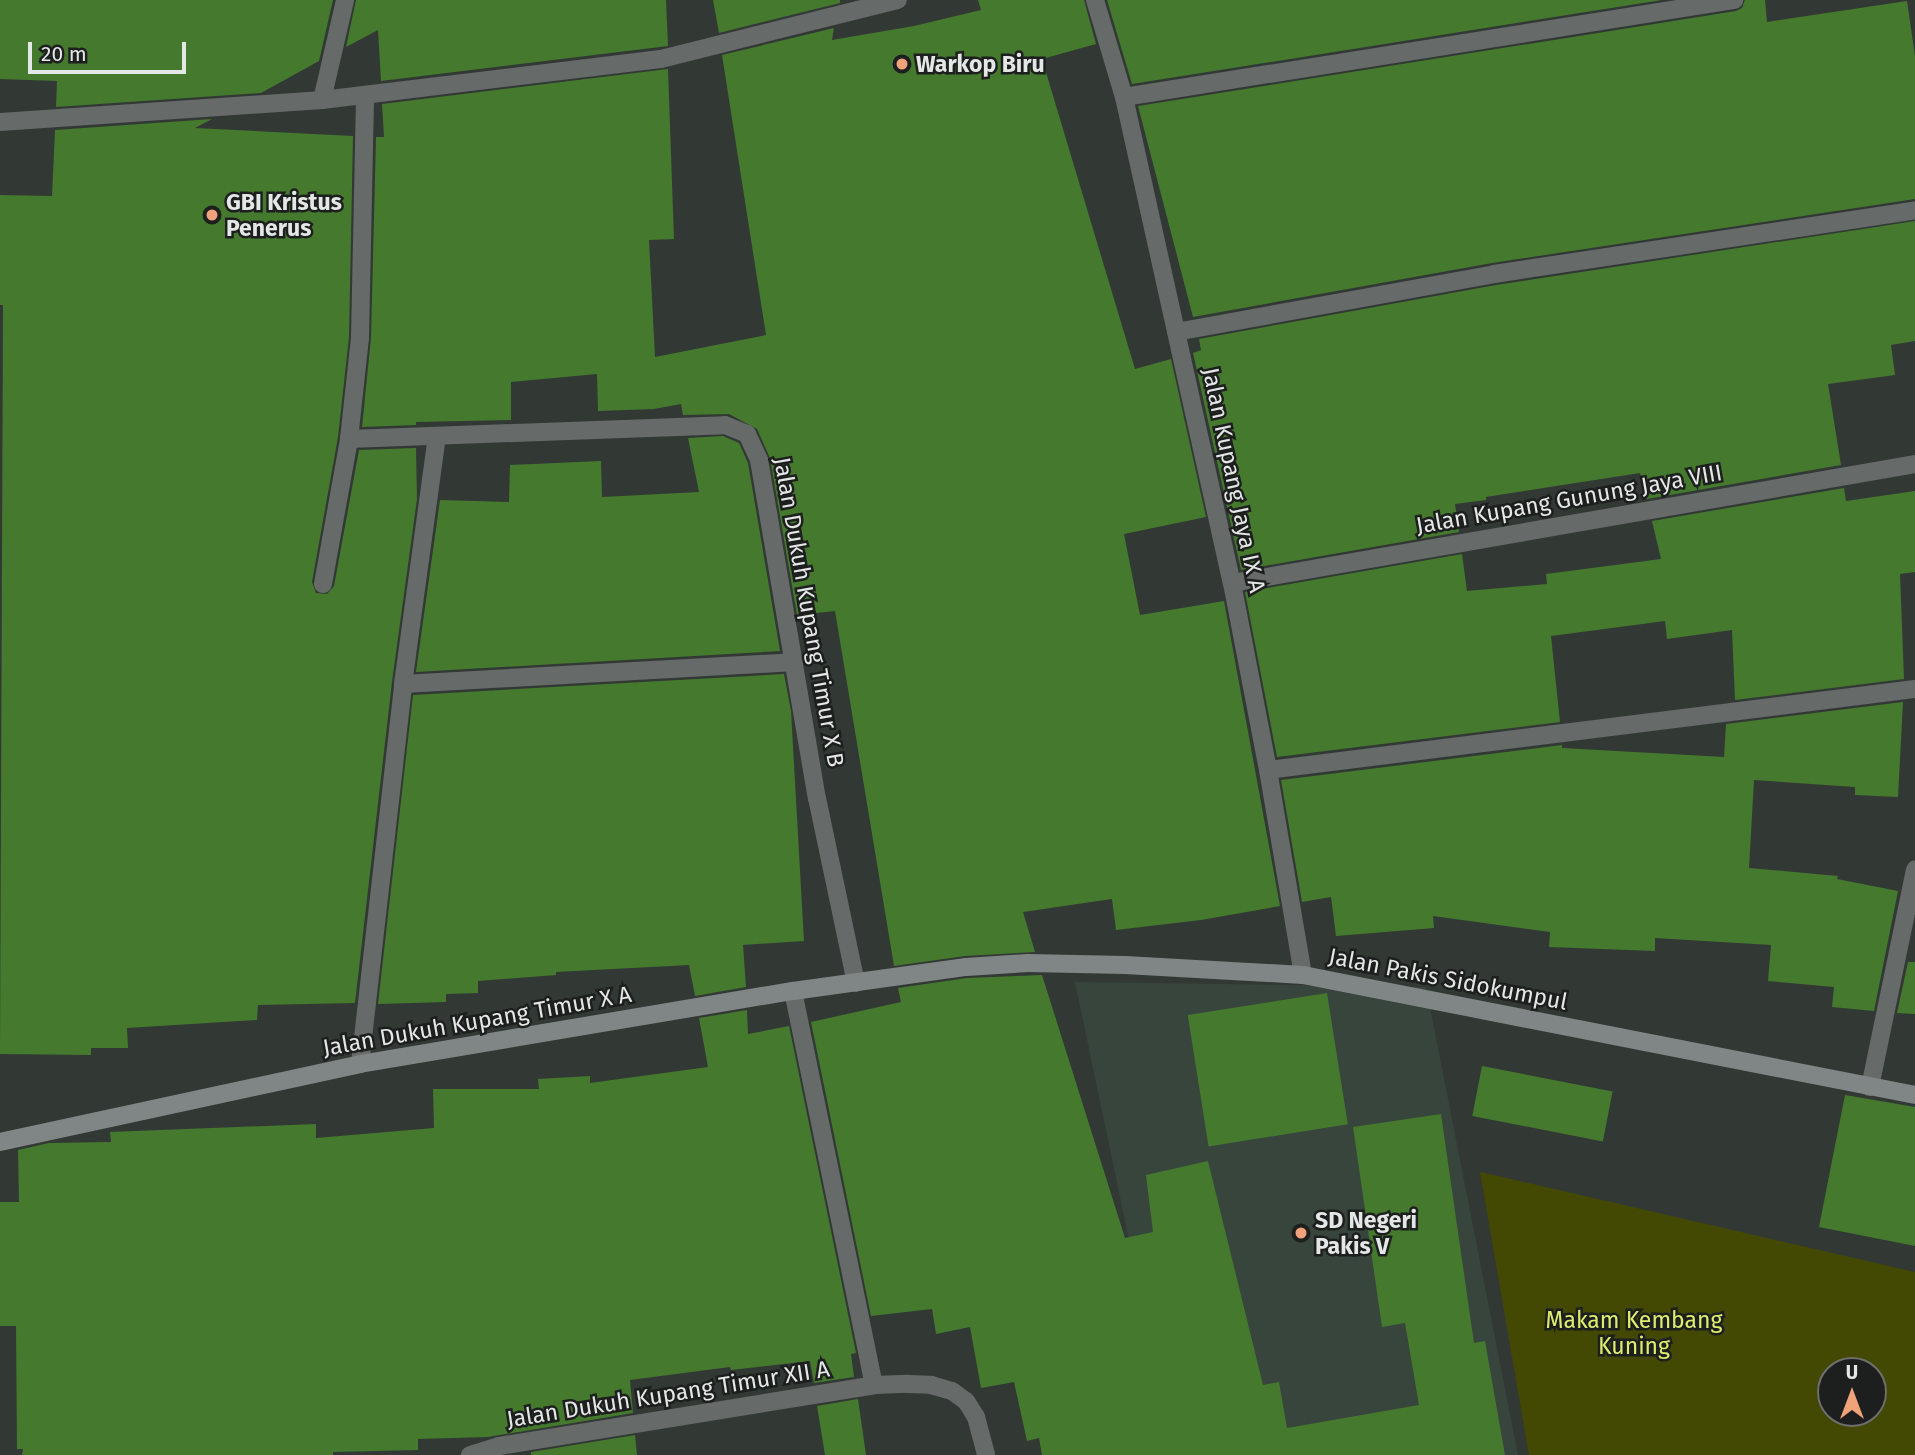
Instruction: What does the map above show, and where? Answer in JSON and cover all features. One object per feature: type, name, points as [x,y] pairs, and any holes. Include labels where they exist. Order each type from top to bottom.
[{"type":"street","points":[[322,100],[345,0]]},
{"type":"street","points":[[0,122],[322,100],[661,60],[898,0]]},
{"type":"street","name":"Jalan Kupang Jaya IX A","points":[[1095,0],[1124,97],[1232,583],[1269,770],[1303,975]]},
{"type":"street","points":[[1124,97],[1734,0]]},
{"type":"street","points":[[323,584],[349,439],[360,338],[365,95]]},
{"type":"street","points":[[1176,332],[1494,274],[1915,210]]},
{"type":"street","name":"Jalan Dukuh Kupang Timur X B","points":[[349,439],[725,425],[738,428],[753,443],[759,460],[819,811],[856,983]]},
{"type":"street","points":[[360,1064],[403,684],[437,437]]},
{"type":"street","name":"Jalan Kupang Gunung Jaya VIII","points":[[1232,583],[1915,464]]},
{"type":"street","points":[[403,684],[794,662]]},
{"type":"street","points":[[1269,770],[1915,689]]},
{"type":"street","points":[[1870,1087],[1915,870]]},
{"type":"street","name":"Jalan Pakis Sidokumpul","points":[[966,968],[1028,963],[1303,975],[1915,1096]]},
{"type":"street","name":"Jalan Dukuh Kupang Timur X A","points":[[0,1142],[360,1064],[793,991],[966,968]]},
{"type":"street","points":[[793,991],[874,1385]]},
{"type":"street","name":"Jalan Dukuh Kupang Timur XII A","points":[[470,1455],[499,1446],[874,1385],[931,1385],[952,1391],[966,1401],[976,1417],[986,1455]]},
{"type":"shaded area","name":"SD Negeri Pakis V","points":[[1075,982],[1426,987],[1518,1455],[1174,1455]]},
{"type":"green space","name":"Makam Kembang Kuning","points":[[1480,1172],[1915,1272],[1915,1455],[1529,1455]]},
{"type":"building","points":[[0,0],[333,0],[319,61],[261,93],[56,107],[57,81],[0,79]]},
{"type":"building","points":[[356,0],[666,0],[668,46],[381,81],[378,30],[346,47]]},
{"type":"building","points":[[713,0],[840,0],[840,3],[719,33]]},
{"type":"building","points":[[978,0],[1084,0],[1096,44],[1042,59],[1135,369],[1171,359],[1206,517],[1124,534],[1140,615],[1224,601],[1280,906],[1201,920],[1116,930],[1112,899],[1023,912],[1035,952],[965,956],[894,966],[835,611],[797,615],[770,458],[757,429],[729,414],[683,415],[681,404],[654,409],[598,411],[597,374],[511,382],[511,420],[416,422],[416,425],[362,427],[371,338],[376,137],[384,137],[382,104],[668,69],[674,239],[649,240],[655,357],[766,335],[722,55],[834,28],[832,40],[914,26],[981,10]]},
{"type":"building","points":[[1107,0],[1662,0],[1132,84]]},
{"type":"building","points":[[1745,0],[1765,0],[1767,22],[1907,1],[1915,56],[1915,199],[1492,263],[1193,317],[1138,106],[1736,11],[1742,8]]},
{"type":"building","points":[[212,119],[195,128],[353,136],[349,337],[338,437],[312,582],[316,593],[327,594],[334,586],[359,450],[416,448],[417,499],[392,682],[355,1003],[258,1005],[257,1020],[127,1028],[128,1048],[91,1048],[91,1055],[0,1054],[3,305],[0,305],[0,195],[52,196],[55,130]]},
{"type":"building","points":[[1915,221],[1915,341],[1891,345],[1895,375],[1828,384],[1841,465],[1647,499],[1640,473],[1486,497],[1486,500],[1455,504],[1459,532],[1241,570],[1193,353],[1201,350],[1199,339],[1496,285]]},
{"type":"building","points":[[723,436],[739,443],[748,463],[780,651],[416,672],[440,500],[509,502],[510,465],[601,461],[602,497],[699,492],[688,438]]},
{"type":"building","points":[[1844,488],[1846,501],[1915,491],[1915,572],[1900,574],[1904,679],[1735,700],[1732,630],[1667,639],[1665,621],[1551,636],[1560,722],[1277,757],[1245,592],[1462,554],[1467,591],[1547,584],[1546,574],[1661,559],[1652,521]]},
{"type":"building","points":[[784,674],[791,711],[804,941],[743,945],[746,987],[695,996],[689,965],[556,972],[556,975],[478,981],[478,993],[446,994],[446,1002],[378,1004],[413,695]]},
{"type":"building","points":[[1903,702],[1898,797],[1855,795],[1855,787],[1754,780],[1749,868],[1838,876],[1837,879],[1898,891],[1874,1011],[1832,1007],[1834,987],[1768,981],[1771,945],[1655,938],[1655,951],[1549,947],[1550,932],[1433,916],[1434,928],[1336,936],[1331,897],[1302,902],[1281,780],[1562,745],[1562,748],[1724,757],[1726,724]]},
{"type":"building","points":[[1908,962],[1915,962],[1915,1014],[1897,1013]]},
{"type":"building","points":[[1042,975],[1125,1238],[1153,1232],[1146,1175],[1208,1161],[1263,1385],[1279,1382],[1287,1428],[1419,1405],[1405,1323],[1382,1327],[1353,1127],[1441,1114],[1474,1343],[1485,1341],[1505,1455],[1042,1455],[1039,1438],[1027,1441],[1014,1382],[981,1388],[970,1327],[936,1334],[932,1309],[871,1316],[811,1022],[901,1002],[898,988],[967,978]]},
{"type":"building","points":[[1327,993],[1348,1124],[1209,1146],[1188,1015]]},
{"type":"building","points":[[747,1010],[748,1034],[789,1026],[856,1353],[851,1354],[854,1377],[814,1383],[810,1361],[731,1370],[730,1367],[630,1380],[633,1413],[488,1437],[418,1439],[418,1450],[333,1452],[333,1455],[22,1455],[23,1449],[17,1449],[16,1326],[0,1326],[0,1202],[19,1202],[18,1150],[49,1143],[111,1142],[110,1132],[316,1124],[316,1138],[434,1128],[433,1089],[539,1089],[538,1079],[590,1076],[590,1083],[708,1067],[699,1018]]},
{"type":"building","points":[[1482,1066],[1613,1091],[1603,1141],[1472,1116]]},
{"type":"building","points":[[1845,1095],[1915,1107],[1915,1246],[1819,1227]]},
{"type":"building","points":[[858,1399],[866,1455],[825,1455],[817,1406]]},
{"type":"building","points":[[635,1435],[637,1455],[531,1455],[531,1452]]},
{"type":"place","name":"Warkop Biru","points":[[902,64]]},
{"type":"place","name":"GBI Kristus Penerus","points":[[212,215]]},
{"type":"place","name":"SD Negeri Pakis V","points":[[1301,1233]]}]
